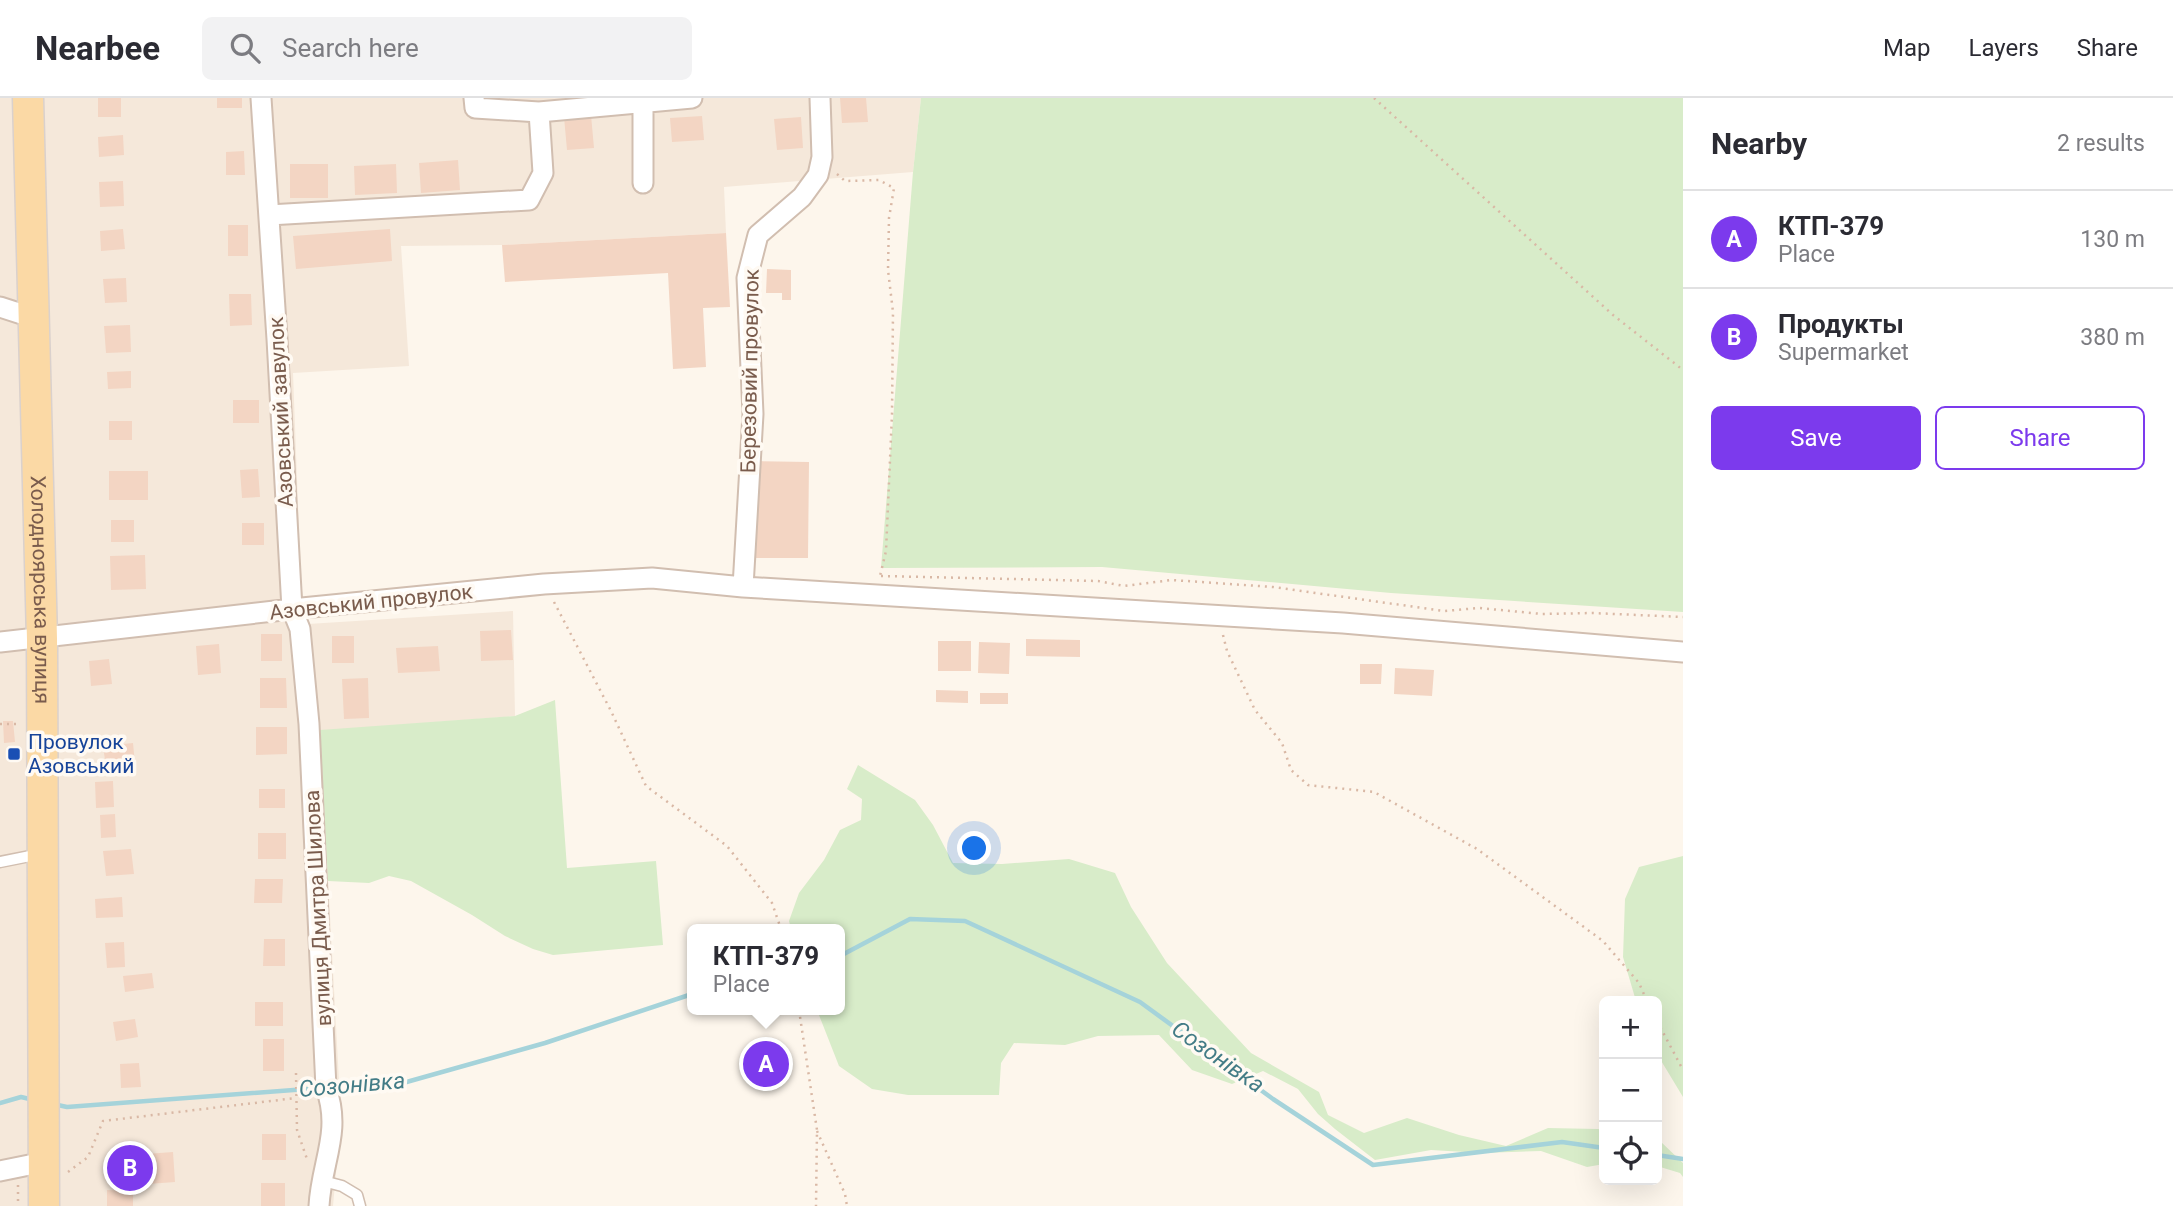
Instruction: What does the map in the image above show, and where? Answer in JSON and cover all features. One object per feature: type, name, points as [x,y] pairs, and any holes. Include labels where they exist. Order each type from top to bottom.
[{"type":"main road","name":"Холодноярська вулиця","points":[[28,98],[42,639],[44,1124],[55,1168],[44,1206]]},
{"type":"street","name":"Азовський завулок","points":[[261,98],[292,609]]},
{"type":"street","points":[[474,103],[539,111],[643,99],[692,98]]},
{"type":"street","name":"Березовий провулок","points":[[743,587],[753,414],[747,278],[758,235],[802,197],[818,175],[822,157],[820,98]]},
{"type":"street","points":[[643,99],[643,183]]},
{"type":"street","points":[[269,215],[529,200],[543,173],[539,111]]},
{"type":"street","points":[[0,307],[34,318]]},
{"type":"street","name":"Азовський провулок","points":[[0,642],[544,584],[652,578],[743,587],[1343,624],[1683,652]]},
{"type":"street","name":"вулиця Дмитра Шилова","points":[[292,609],[300,629],[309,724],[326,1088],[332,1104],[332,1138],[319,1206]]},
{"type":"street","points":[[0,1171],[55,1168]]},
{"type":"lane","points":[[0,862],[44,854]]},
{"type":"lane","points":[[323,1181],[342,1186],[357,1195],[360,1206]]},
{"type":"path","points":[[1374,98],[1613,315],[1683,370]]},
{"type":"path","points":[[822,157],[845,181],[879,180],[894,188],[889,218],[888,270],[893,312],[892,414],[886,551],[881,576]]},
{"type":"path","points":[[870,576],[1098,581],[1124,586],[1172,580],[1273,587],[1444,611],[1479,608],[1542,614],[1683,617]]},
{"type":"path","points":[[544,584],[611,711],[646,786],[727,846],[772,903],[779,924]]},
{"type":"path","points":[[1218,616],[1227,651],[1255,710],[1282,743],[1290,770],[1308,785],[1374,792],[1476,849],[1603,941],[1639,984],[1645,996]]},
{"type":"path","points":[[800,1015],[817,1130],[816,1206]]},
{"type":"path","points":[[1662,1030],[1683,1070]]},
{"type":"path","points":[[296,1073],[297,1130],[309,1165]]},
{"type":"path","points":[[55,1168],[88,1157],[103,1121],[296,1098]]},
{"type":"path","points":[[817,1130],[845,1194],[847,1206]]},
{"type":"shaded area","points":[[0,98],[921,98],[913,172],[724,187],[726,233],[502,245],[401,246],[409,366],[293,373],[301,585],[308,624],[513,611],[515,716],[320,731],[341,1118],[333,1206],[0,1206]]},
{"type":"green space","points":[[921,98],[1683,98],[1683,612],[1391,593],[1102,567],[881,568]]},
{"type":"green space","points":[[555,700],[567,868],[656,861],[663,945],[553,955],[505,936],[411,881],[389,876],[369,883],[328,881],[320,730],[515,716]]},
{"type":"green space","points":[[858,765],[915,800],[933,825],[953,863],[1002,864],[1069,859],[1115,873],[1131,907],[1167,963],[1251,1053],[1319,1092],[1328,1115],[1364,1133],[1407,1118],[1459,1135],[1506,1146],[1548,1128],[1598,1129],[1599,1165],[1587,1167],[1541,1151],[1482,1153],[1431,1150],[1375,1160],[1318,1114],[1298,1089],[1263,1071],[1232,1084],[1192,1070],[1159,1035],[1098,1036],[1065,1045],[1014,1043],[1001,1063],[999,1095],[908,1095],[872,1089],[839,1066],[819,1015],[845,1015],[845,924],[790,924],[789,921],[799,893],[824,860],[840,830],[861,820],[862,799],[847,789]]},
{"type":"green space","points":[[1683,856],[1683,1097],[1662,1062],[1662,996],[1635,996],[1623,957],[1625,899],[1639,867]]},
{"type":"green space","points":[[1662,1143],[1683,1163],[1683,1177],[1680,1173],[1662,1168]]},
{"type":"building","points":[[98,98],[121,98],[121,117],[98,117]]},
{"type":"building","points":[[217,98],[242,98],[242,108],[217,108]]},
{"type":"building","points":[[840,98],[866,98],[868,122],[842,123]]},
{"type":"building","points":[[591,115],[594,148],[567,150],[564,117]]},
{"type":"building","points":[[702,116],[704,140],[672,142],[670,118]]},
{"type":"building","points":[[801,117],[803,148],[777,150],[774,119]]},
{"type":"building","points":[[123,135],[124,155],[99,157],[98,137]]},
{"type":"building","points":[[244,151],[245,175],[226,175],[226,152]]},
{"type":"building","points":[[458,160],[460,190],[421,193],[419,163]]},
{"type":"building","points":[[290,164],[328,164],[328,198],[290,198]]},
{"type":"building","points":[[396,164],[397,193],[355,195],[354,166]]},
{"type":"building","points":[[123,181],[124,206],[100,207],[99,182]]},
{"type":"building","points":[[228,225],[248,225],[248,256],[228,256]]},
{"type":"building","points":[[123,229],[125,249],[101,251],[100,231]]},
{"type":"building","points":[[390,229],[392,261],[296,269],[293,236]]},
{"type":"building","points":[[726,233],[730,307],[703,308],[706,367],[673,369],[668,273],[505,282],[502,245]]},
{"type":"building","points":[[767,269],[791,270],[791,300],[782,300],[782,293],[766,293]]},
{"type":"building","points":[[126,278],[127,302],[105,303],[103,279]]},
{"type":"building","points":[[229,294],[251,294],[252,325],[230,326]]},
{"type":"building","points":[[130,325],[131,352],[106,353],[104,326]]},
{"type":"building","points":[[131,371],[131,388],[108,389],[107,372]]},
{"type":"building","points":[[233,400],[259,400],[259,423],[233,423]]},
{"type":"building","points":[[109,421],[132,421],[132,440],[109,440]]},
{"type":"building","points":[[755,461],[809,462],[808,558],[754,558]]},
{"type":"building","points":[[258,469],[260,497],[242,498],[240,470]]},
{"type":"building","points":[[109,471],[148,471],[148,500],[109,500]]},
{"type":"building","points":[[111,520],[134,520],[134,542],[111,542]]},
{"type":"building","points":[[242,523],[264,523],[264,545],[242,545]]},
{"type":"building","points":[[145,555],[146,589],[111,590],[110,556]]},
{"type":"building","points":[[511,630],[513,660],[481,661],[480,631]]},
{"type":"building","points":[[261,634],[282,634],[282,661],[261,661]]},
{"type":"building","points":[[332,636],[354,636],[354,663],[332,663]]},
{"type":"building","points":[[1026,639],[1080,640],[1080,657],[1026,656]]},
{"type":"building","points":[[938,641],[971,641],[971,671],[938,671]]},
{"type":"building","points":[[979,642],[1010,643],[1009,674],[978,673]]},
{"type":"building","points":[[219,644],[221,673],[198,675],[196,646]]},
{"type":"building","points":[[438,646],[440,671],[398,673],[396,648]]},
{"type":"building","points":[[109,659],[112,684],[91,686],[89,661]]},
{"type":"building","points":[[1360,664],[1382,664],[1381,684],[1360,684]]},
{"type":"building","points":[[1395,668],[1434,670],[1432,696],[1394,694]]},
{"type":"building","points":[[260,678],[286,678],[287,708],[260,708]]},
{"type":"building","points":[[368,678],[369,718],[344,719],[342,679]]},
{"type":"building","points":[[936,690],[968,691],[968,703],[936,702]]},
{"type":"building","points":[[980,693],[1008,693],[1008,704],[980,704]]},
{"type":"building","points":[[3,721],[13,721],[15,742],[4,743]]},
{"type":"building","points":[[256,727],[287,727],[287,754],[256,755]]},
{"type":"building","points":[[133,743],[135,764],[106,767],[103,746]]},
{"type":"building","points":[[113,781],[114,807],[96,808],[95,782]]},
{"type":"building","points":[[259,789],[285,789],[285,808],[259,808]]},
{"type":"building","points":[[115,814],[116,837],[101,838],[100,815]]},
{"type":"building","points":[[258,833],[286,833],[286,859],[258,859]]},
{"type":"building","points":[[131,849],[134,874],[106,876],[103,851]]},
{"type":"building","points":[[255,879],[283,879],[282,903],[254,903]]},
{"type":"building","points":[[122,897],[123,917],[96,918],[95,899]]},
{"type":"building","points":[[264,939],[285,939],[285,966],[263,966]]},
{"type":"building","points":[[124,942],[125,967],[107,968],[105,943]]},
{"type":"building","points":[[152,973],[154,988],[125,992],[123,976]]},
{"type":"building","points":[[255,1002],[283,1002],[283,1026],[255,1026]]},
{"type":"building","points":[[135,1019],[138,1037],[116,1041],[113,1022]]},
{"type":"building","points":[[263,1039],[284,1039],[284,1071],[263,1071]]},
{"type":"building","points":[[754,1056],[756,1069],[747,1071],[745,1058]]},
{"type":"building","points":[[139,1063],[141,1087],[121,1088],[120,1064]]},
{"type":"building","points":[[262,1134],[286,1134],[286,1160],[262,1160]]},
{"type":"building","points":[[173,1152],[175,1182],[148,1184],[146,1154]]},
{"type":"building","points":[[116,1158],[143,1158],[143,1178],[117,1178]]},
{"type":"building","points":[[261,1183],[285,1183],[285,1206],[261,1206]]},
{"type":"building","points":[[107,1190],[133,1191],[133,1206],[107,1206]]},
{"type":"waterway","name":"Созонівка","points":[[845,953],[910,919],[965,921],[1140,1002],[1273,1099],[1373,1165],[1562,1142],[1599,1147]]},
{"type":"waterway","name":"Созонівка","points":[[332,1087],[403,1083],[545,1043],[687,996]]},
{"type":"waterway","name":"Созонівка","points":[[53,1104],[67,1107],[320,1088]]},
{"type":"waterway","name":"Созонівка","points":[[0,1103],[21,1097],[34,1100]]},
{"type":"waterway","name":"Созонівка","points":[[1662,1156],[1683,1159]]},
{"type":"place","name":"Провулок Азовський","points":[[14,754]]},
{"type":"place","name":"КТП-379","points":[[766,1064]]},
{"type":"place","name":"Продукты","points":[[130,1168]]}]
